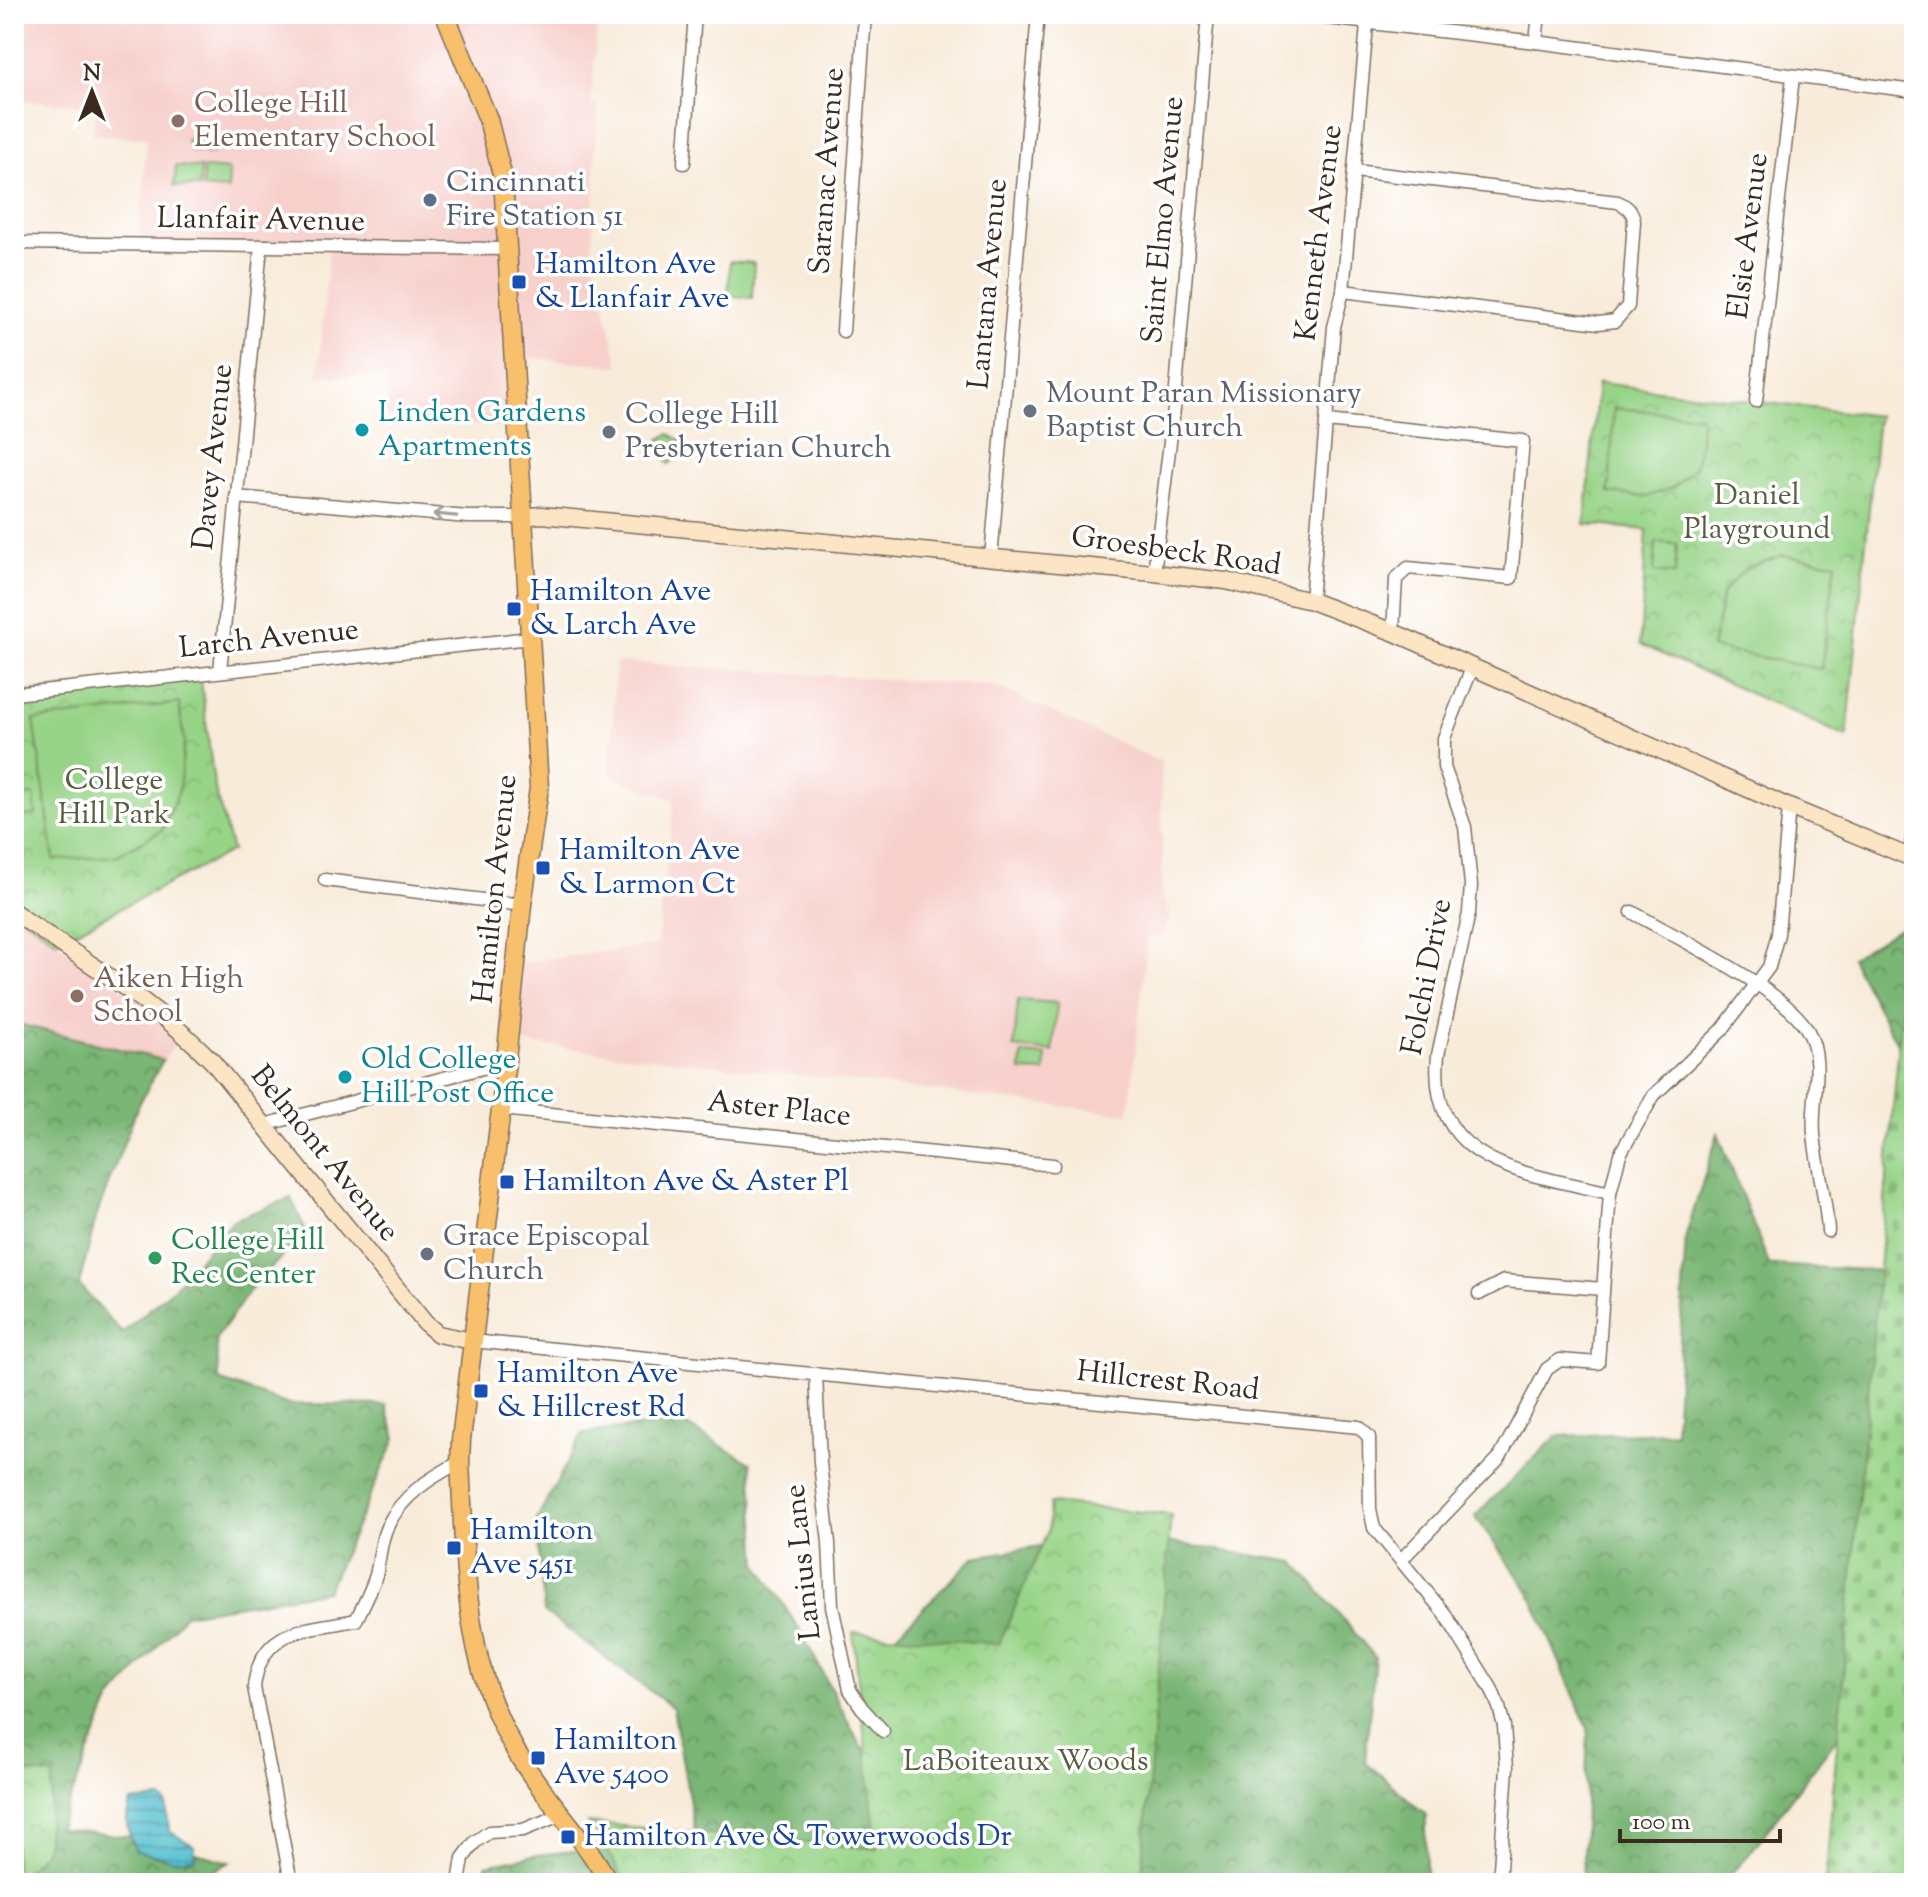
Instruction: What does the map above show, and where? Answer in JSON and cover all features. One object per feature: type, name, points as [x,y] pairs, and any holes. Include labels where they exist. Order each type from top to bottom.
[{"type":"main road","name":"Hamilton Avenue","points":[[445,14],[488,119],[505,197],[539,788],[522,905],[460,1462],[467,1602],[482,1677],[505,1733],[529,1774],[598,1862],[609,1883]]},
{"type":"street","points":[[684,163],[695,14]]},
{"type":"street","name":"Saranac Avenue","points":[[843,331],[865,14]]},
{"type":"street","name":"Lantana Avenue","points":[[991,558],[1038,14]]},
{"type":"street","name":"Saint Elmo Avenue","points":[[1154,573],[1175,401],[1208,14]]},
{"type":"street","points":[[1292,14],[1367,19],[1914,91]]},
{"type":"street","points":[[1536,42],[1539,14]]},
{"type":"street","name":"Kenneth Avenue","points":[[1311,601],[1334,327],[1343,291],[1367,19]]},
{"type":"street","name":"Elsie Avenue","points":[[1756,401],[1793,77]]},
{"type":"street","points":[[1343,291],[1608,324],[1626,310],[1632,265],[1634,217],[1631,210],[1618,202],[1355,171]]},
{"type":"street","name":"Llanfair Avenue","points":[[14,243],[508,249]]},
{"type":"street","name":"Davey Avenue","points":[[220,671],[261,247]]},
{"type":"street","points":[[1326,421],[1523,441],[1511,578],[1408,568],[1396,579],[1393,632]]},
{"type":"street","points":[[236,497],[468,517],[522,517]]},
{"type":"street","name":"Groesbeck Road","points":[[522,517],[541,515],[1154,573],[1226,581],[1311,601],[1393,632],[1912,858]]},
{"type":"street","name":"Larch Avenue","points":[[14,694],[530,638]]},
{"type":"street","name":"Folchi Drive","points":[[1472,668],[1446,733],[1443,753],[1447,782],[1468,841],[1471,885],[1469,913],[1438,1055],[1436,1070],[1441,1100],[1459,1135],[1494,1163],[1610,1193]]},
{"type":"street","points":[[1401,1560],[1500,1457],[1547,1369],[1560,1360],[1598,1363],[1610,1193],[1620,1154],[1654,1095],[1722,1030],[1769,967],[1778,934],[1789,807]]},
{"type":"street","points":[[1912,858],[1914,820]]},
{"type":"street","points":[[325,880],[522,905]]},
{"type":"street","name":"Belmont Avenue","points":[[14,912],[126,986],[175,1025],[212,1061],[425,1323],[438,1334],[472,1341]]},
{"type":"street","points":[[1632,912],[1757,984],[1798,1017],[1807,1029],[1815,1048],[1814,1130],[1828,1231]]},
{"type":"street","points":[[264,1125],[505,1062]]},
{"type":"street","name":"Aster Place","points":[[501,1109],[1053,1165]]},
{"type":"street","points":[[1479,1294],[1504,1281],[1603,1289]]},
{"type":"street","name":"Hillcrest Road","points":[[472,1341],[1359,1427],[1369,1437],[1370,1509],[1374,1528],[1445,1614],[1491,1688],[1499,1707],[1504,1726],[1507,1768],[1499,1883]]},
{"type":"street","name":"Lanius Lane","points":[[816,1374],[832,1606],[850,1690],[883,1731]]},
{"type":"street","points":[[281,1883],[290,1877],[254,1687],[256,1667],[275,1642],[286,1634],[356,1620],[371,1589],[386,1529],[396,1511],[411,1493],[460,1462]]},
{"type":"street","points":[[459,1883],[463,1858],[475,1842],[489,1832],[523,1830],[560,1815]]},
{"type":"shaded area","points":[[14,14],[598,14],[591,105],[598,106],[592,252],[619,366],[513,356],[517,429],[386,416],[389,377],[318,376],[329,248],[139,245],[147,138],[93,135],[96,106],[14,100]]},
{"type":"shaded area","points":[[616,662],[995,686],[1161,762],[1163,901],[1171,916],[1162,936],[1147,938],[1129,1114],[507,1041],[516,963],[657,945],[674,800],[610,775]]},
{"type":"shaded area","name":"Aiken High School","points":[[14,912],[184,1033],[163,1060],[14,1023]]},
{"type":"green space","points":[[192,135],[216,137],[218,150],[213,153],[191,151],[187,140]]},
{"type":"green space","points":[[176,166],[201,168],[199,187],[174,186]]},
{"type":"green space","points":[[204,168],[229,170],[228,190],[202,188]]},
{"type":"green space","points":[[730,261],[754,263],[752,298],[728,296]]},
{"type":"green space","name":"Daniel Playground","points":[[1598,383],[1878,416],[1847,737],[1640,644],[1647,530],[1585,524]]},
{"type":"green space","points":[[1614,408],[1701,416],[1695,467],[1674,487],[1647,497],[1609,493]]},
{"type":"green space","points":[[669,434],[680,440],[681,453],[669,464],[657,449],[659,440]]},
{"type":"green space","points":[[1656,542],[1677,544],[1675,574],[1654,572]]},
{"type":"green space","points":[[1782,555],[1836,563],[1821,669],[1712,648],[1723,592],[1745,569]]},
{"type":"green space","name":"College Hill Park","points":[[200,673],[214,785],[232,851],[57,941],[14,912],[14,694]]},
{"type":"green space","points":[[179,703],[184,742],[179,791],[162,830],[116,856],[54,860],[34,720]]},
{"type":"green space","points":[[34,795],[36,815],[14,817],[14,797]]},
{"type":"green space","points":[[1914,871],[1914,1883],[1825,1883]]},
{"type":"green space","points":[[1911,921],[1914,1075],[1851,958]]},
{"type":"green space","points":[[1018,1000],[1057,1003],[1053,1052],[1014,1048]]},
{"type":"green space","points":[[14,1023],[163,1060],[137,1108],[97,1214],[79,1285],[122,1333],[176,1286],[233,1220],[291,1198],[306,1231],[250,1290],[216,1339],[219,1380],[286,1404],[386,1405],[396,1438],[327,1591],[185,1614],[110,1701],[58,1829],[136,1837],[230,1862],[189,1883],[14,1883]]},
{"type":"green space","points":[[1022,1054],[1046,1056],[1045,1072],[1021,1071]]},
{"type":"green space","points":[[1718,1133],[1769,1265],[1890,1271],[1855,1714],[1743,1862],[1722,1883],[1582,1883],[1588,1728],[1530,1593],[1475,1516],[1557,1436],[1675,1432],[1686,1235]]},
{"type":"green space","points":[[680,1422],[751,1463],[758,1564],[802,1634],[860,1744],[960,1883],[486,1883],[486,1865],[537,1855],[696,1837],[673,1708],[544,1612],[536,1521],[583,1433]]},
{"type":"green space","name":"LaBoiteaux Woods","points":[[1050,1503],[1171,1515],[1142,1873],[1237,1883],[625,1883],[603,1842],[587,1823],[877,1849],[853,1632],[999,1644],[1048,1531]]},
{"type":"green space","points":[[1114,1534],[1295,1562],[1375,1657],[1365,1761],[1426,1815],[1426,1883],[1030,1883],[890,1642],[974,1557]]},
{"type":"green space","points":[[14,1772],[53,1775],[46,1849],[15,1883]]},
{"type":"water","points":[[162,1799],[166,1803],[169,1831],[194,1846],[196,1858],[174,1860],[136,1851],[128,1827],[127,1815],[131,1802]]},
{"type":"place","name":"College Hill Elementary School","points":[[178,121]]},
{"type":"place","name":"Cincinnati Fire Station 51","points":[[430,200]]},
{"type":"place","name":"Hamilton Ave & Llanfair Ave","points":[[519,282]]},
{"type":"place","name":"Mount Paran Missionary Baptist Church","points":[[1030,411]]},
{"type":"place","name":"Linden Gardens Apartments","points":[[362,430]]},
{"type":"place","name":"College Hill Presbyterian Church","points":[[609,432]]},
{"type":"place","name":"Hamilton Ave & Larch Ave","points":[[514,609]]},
{"type":"place","name":"Hamilton Ave & Larmon Ct","points":[[543,868]]},
{"type":"place","name":"Aiken High School","points":[[77,996]]},
{"type":"place","name":"Old College Hill Post Office","points":[[345,1077]]},
{"type":"place","name":"Hamilton Ave & Aster Pl","points":[[507,1182]]},
{"type":"place","name":"Grace Episcopal Church","points":[[427,1254]]},
{"type":"place","name":"College Hill Rec Center","points":[[155,1258]]},
{"type":"place","name":"Hamilton Ave & Hillcrest Rd","points":[[481,1391]]},
{"type":"place","name":"Hamilton Ave 5451","points":[[454,1548]]},
{"type":"place","name":"Hamilton Ave 5400","points":[[538,1758]]},
{"type":"place","name":"Hamilton Ave & Towerwoods Dr","points":[[568,1837]]}]
